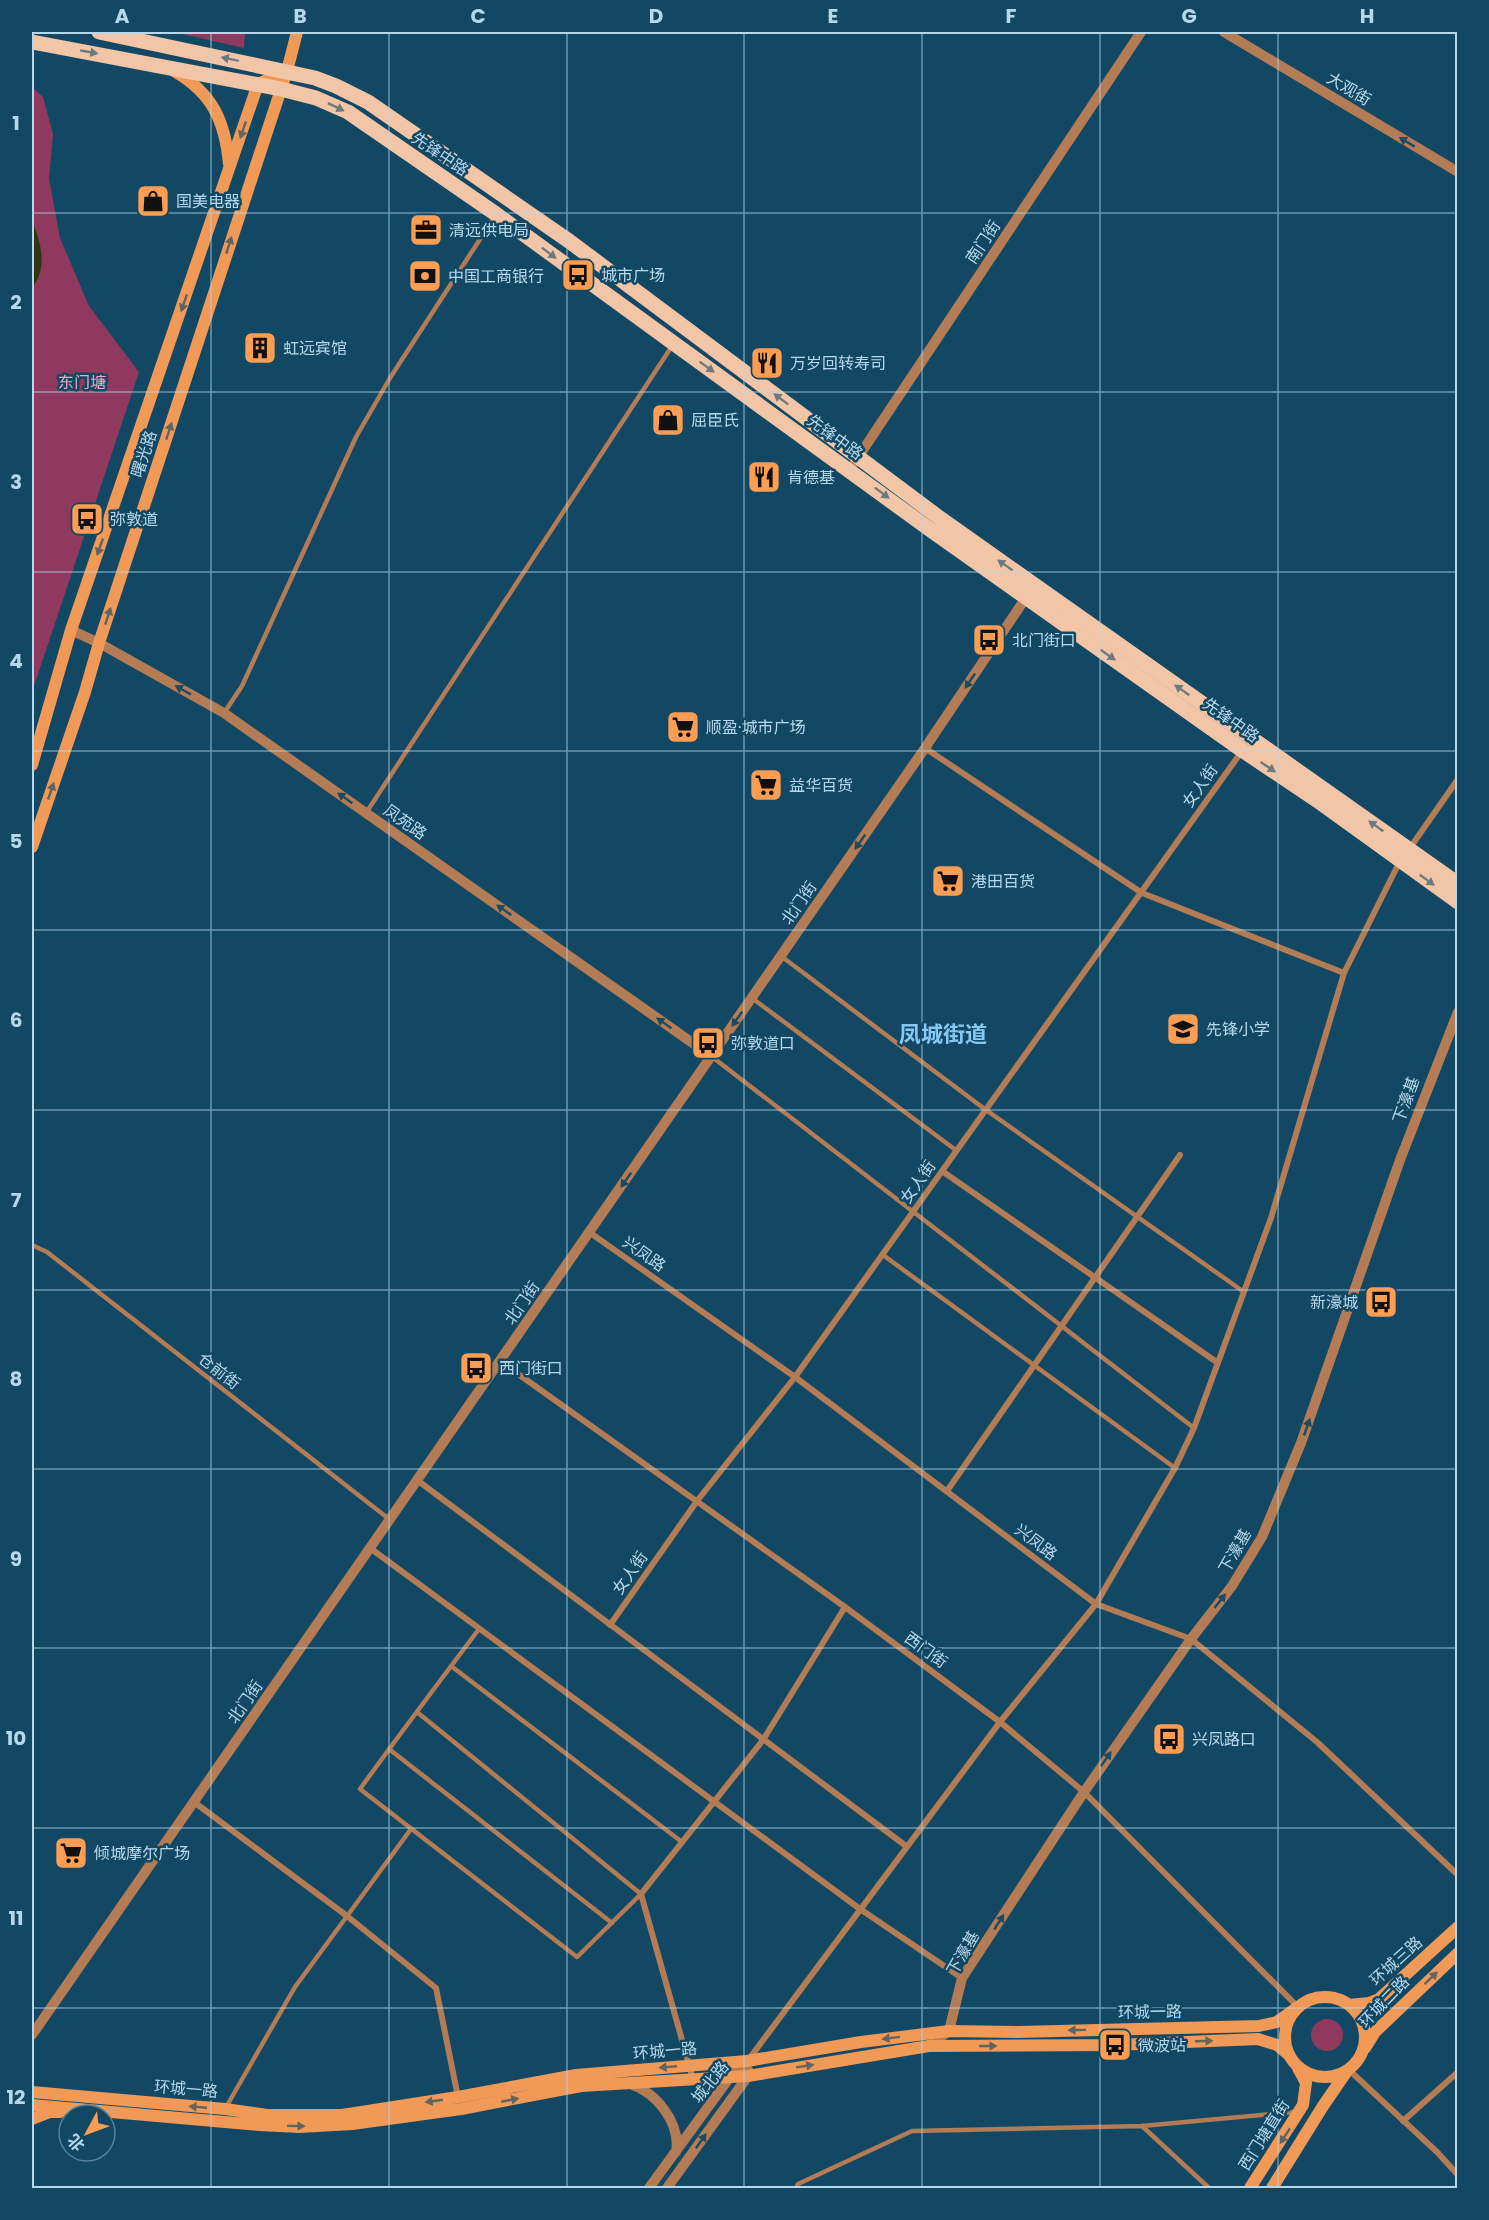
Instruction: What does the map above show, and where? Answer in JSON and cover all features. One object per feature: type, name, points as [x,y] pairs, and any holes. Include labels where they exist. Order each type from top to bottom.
[{"type":"main road","name":"先锋中路","points":[[99,32],[287,71],[324,81],[368,102],[569,242],[854,463]]},
{"type":"main road","name":"曙光路","points":[[32,847],[85,692],[99,643],[287,71],[297,32]]},
{"type":"main road","name":"先锋中路","points":[[32,42],[281,89],[316,98],[348,112],[496,214],[674,344],[940,519],[1030,591],[1242,750],[1405,855],[1458,884]]},
{"type":"main road","points":[[163,66],[185,77],[210,102],[221,120],[230,169]]},
{"type":"main road","points":[[258,84],[287,71]]},
{"type":"main road","name":"曙光路","points":[[32,765],[72,630],[258,84]]},
{"type":"main road","name":"先锋中路","points":[[1030,591],[1405,855],[1458,903]]},
{"type":"main road","name":"环城三路","points":[[1348,2005],[1369,2003],[1379,1999],[1458,1927]]},
{"type":"main road","name":"环城二路","points":[[1362,2051],[1375,2032],[1458,1953]]},
{"type":"main road","points":[[1272,2188],[1323,2106],[1348,2069],[1357,2061],[1365,2040],[1364,2027],[1359,2015],[1336,1998],[1323,1997],[1310,2000],[1298,2007],[1290,2018],[1286,2030],[1286,2044],[1293,2060],[1305,2071],[1316,2076],[1327,2077],[1348,2069]]},
{"type":"main road","name":"环城一路","points":[[460,2103],[576,2075],[747,2061],[861,2042],[949,2031],[1018,2032],[1258,2026],[1277,2022],[1298,2007]]},
{"type":"main road","name":"环城一路","points":[[117,2111],[222,2115],[342,2115],[460,2103],[580,2086],[748,2076],[929,2046],[1115,2045],[1258,2039],[1277,2045],[1293,2060]]},
{"type":"main road","name":"西门塘直街","points":[[1250,2188],[1300,2112],[1306,2096],[1306,2083],[1293,2060]]},
{"type":"main road","name":"环城一路","points":[[32,2092],[222,2115]]},
{"type":"main road","name":"环城一路","points":[[32,2105],[57,2107]]},
{"type":"main road","points":[[32,2119],[57,2112]]},
{"type":"street","name":"南门街","points":[[854,463],[1141,32]]},
{"type":"street","name":"大观街","points":[[1224,32],[1458,172]]},
{"type":"street","name":"北门街","points":[[32,2034],[925,748],[1030,591]]},
{"type":"street","name":"凤苑路","points":[[72,630],[224,713],[711,1056]]},
{"type":"street","points":[[925,748],[1142,893],[1344,973]]},
{"type":"street","name":"女人街","points":[[610,1625],[697,1502],[795,1377],[1242,750]]},
{"type":"street","points":[[747,2061],[1000,1722],[1096,1604],[1175,1468],[1194,1428],[1271,1218],[1344,973],[1405,855],[1458,780]]},
{"type":"street","name":"下濠基","points":[[949,2031],[962,1978],[1084,1792],[1191,1639],[1232,1586],[1262,1537],[1301,1443],[1396,1171],[1458,1012]]},
{"type":"street","points":[[946,1491],[1180,1155]]},
{"type":"street","points":[[942,1171],[1218,1363]]},
{"type":"street","name":"兴凤路","points":[[590,1232],[795,1377],[1096,1604],[1191,1639],[1317,1742],[1458,1875]]},
{"type":"street","name":"西门街","points":[[500,1361],[846,1608],[1000,1722],[1084,1792],[1298,2007]]},
{"type":"street","points":[[417,1480],[906,1846]]},
{"type":"street","points":[[370,1548],[860,1909],[962,1978]]},
{"type":"street","points":[[693,2079],[641,1894],[763,1740],[846,1608]]},
{"type":"street","points":[[194,1802],[347,1916],[436,1988],[460,2103]]},
{"type":"street","points":[[929,2046],[949,2031]]},
{"type":"street","name":"城北路","points":[[667,2188],[748,2076],[747,2061]]},
{"type":"street","name":"城北路","points":[[649,2188],[730,2077],[747,2061]]},
{"type":"street","points":[[1348,2069],[1458,2175]]},
{"type":"street","points":[[1403,2121],[1458,2072]]},
{"type":"street","points":[[628,2083],[640,2087],[660,2104],[674,2129],[678,2142],[676,2152]]},
{"type":"lane","points":[[224,713],[242,686],[356,437],[390,378],[496,214]]},
{"type":"lane","points":[[366,813],[674,344]]},
{"type":"lane","points":[[781,956],[986,1110],[1244,1292]]},
{"type":"lane","points":[[752,998],[957,1151]]},
{"type":"lane","points":[[711,1056],[1194,1428]]},
{"type":"lane","name":"仓前街","points":[[32,1245],[47,1252],[390,1519]]},
{"type":"lane","points":[[883,1255],[1175,1468]]},
{"type":"lane","points":[[417,1712],[641,1894],[577,1958],[360,1789],[389,1749],[479,1629]]},
{"type":"lane","points":[[451,1666],[682,1842]]},
{"type":"lane","points":[[389,1749],[612,1923]]},
{"type":"lane","points":[[222,2115],[295,1987],[411,1829]]},
{"type":"lane","points":[[796,2188],[798,2184],[912,2131],[1142,2126],[1300,2112]]},
{"type":"lane","points":[[1142,2126],[1209,2188]]},
{"type":"green space","points":[[173,32],[245,32],[244,48]]},
{"type":"green space","name":"东门塘","points":[[32,87],[43,97],[53,134],[49,179],[60,238],[89,306],[139,372],[32,692]]},
{"type":"green space","points":[[1327,2019],[1338,2024],[1343,2035],[1338,2046],[1327,2051],[1316,2046],[1311,2035],[1316,2024]]},
{"type":"shaded area","points":[[32,219],[40,245],[42,263],[32,288]]},
{"type":"place","name":"国美电器","points":[[153,201]]},
{"type":"place","name":"清远供电局","points":[[426,230]]},
{"type":"place","name":"城市广场","points":[[578,275]]},
{"type":"place","name":"中国工商银行","points":[[425,276]]},
{"type":"place","name":"虹远宾馆","points":[[260,348]]},
{"type":"place","name":"万岁回转寿司","points":[[767,363]]},
{"type":"place","name":"屈臣氏","points":[[668,420]]},
{"type":"place","name":"肯德基","points":[[764,477]]},
{"type":"place","name":"弥敦道","points":[[87,519]]},
{"type":"place","name":"北门街口","points":[[989,640]]},
{"type":"place","name":"顺盈·城市广场","points":[[683,727]]},
{"type":"place","name":"益华百货","points":[[766,785]]},
{"type":"place","name":"港田百货","points":[[948,881]]},
{"type":"place","name":"先锋小学","points":[[1183,1029]]},
{"type":"place","name":"弥敦道口","points":[[708,1043]]},
{"type":"place","name":"新濠城","points":[[1381,1302]]},
{"type":"place","name":"西门街口","points":[[476,1368]]},
{"type":"place","name":"兴凤路口","points":[[1169,1739]]},
{"type":"place","name":"倾城摩尔广场","points":[[71,1853]]},
{"type":"place","name":"微波站","points":[[1115,2045]]},
{"type":"district","name":"凤城街道","points":[[943,1034]]}]
